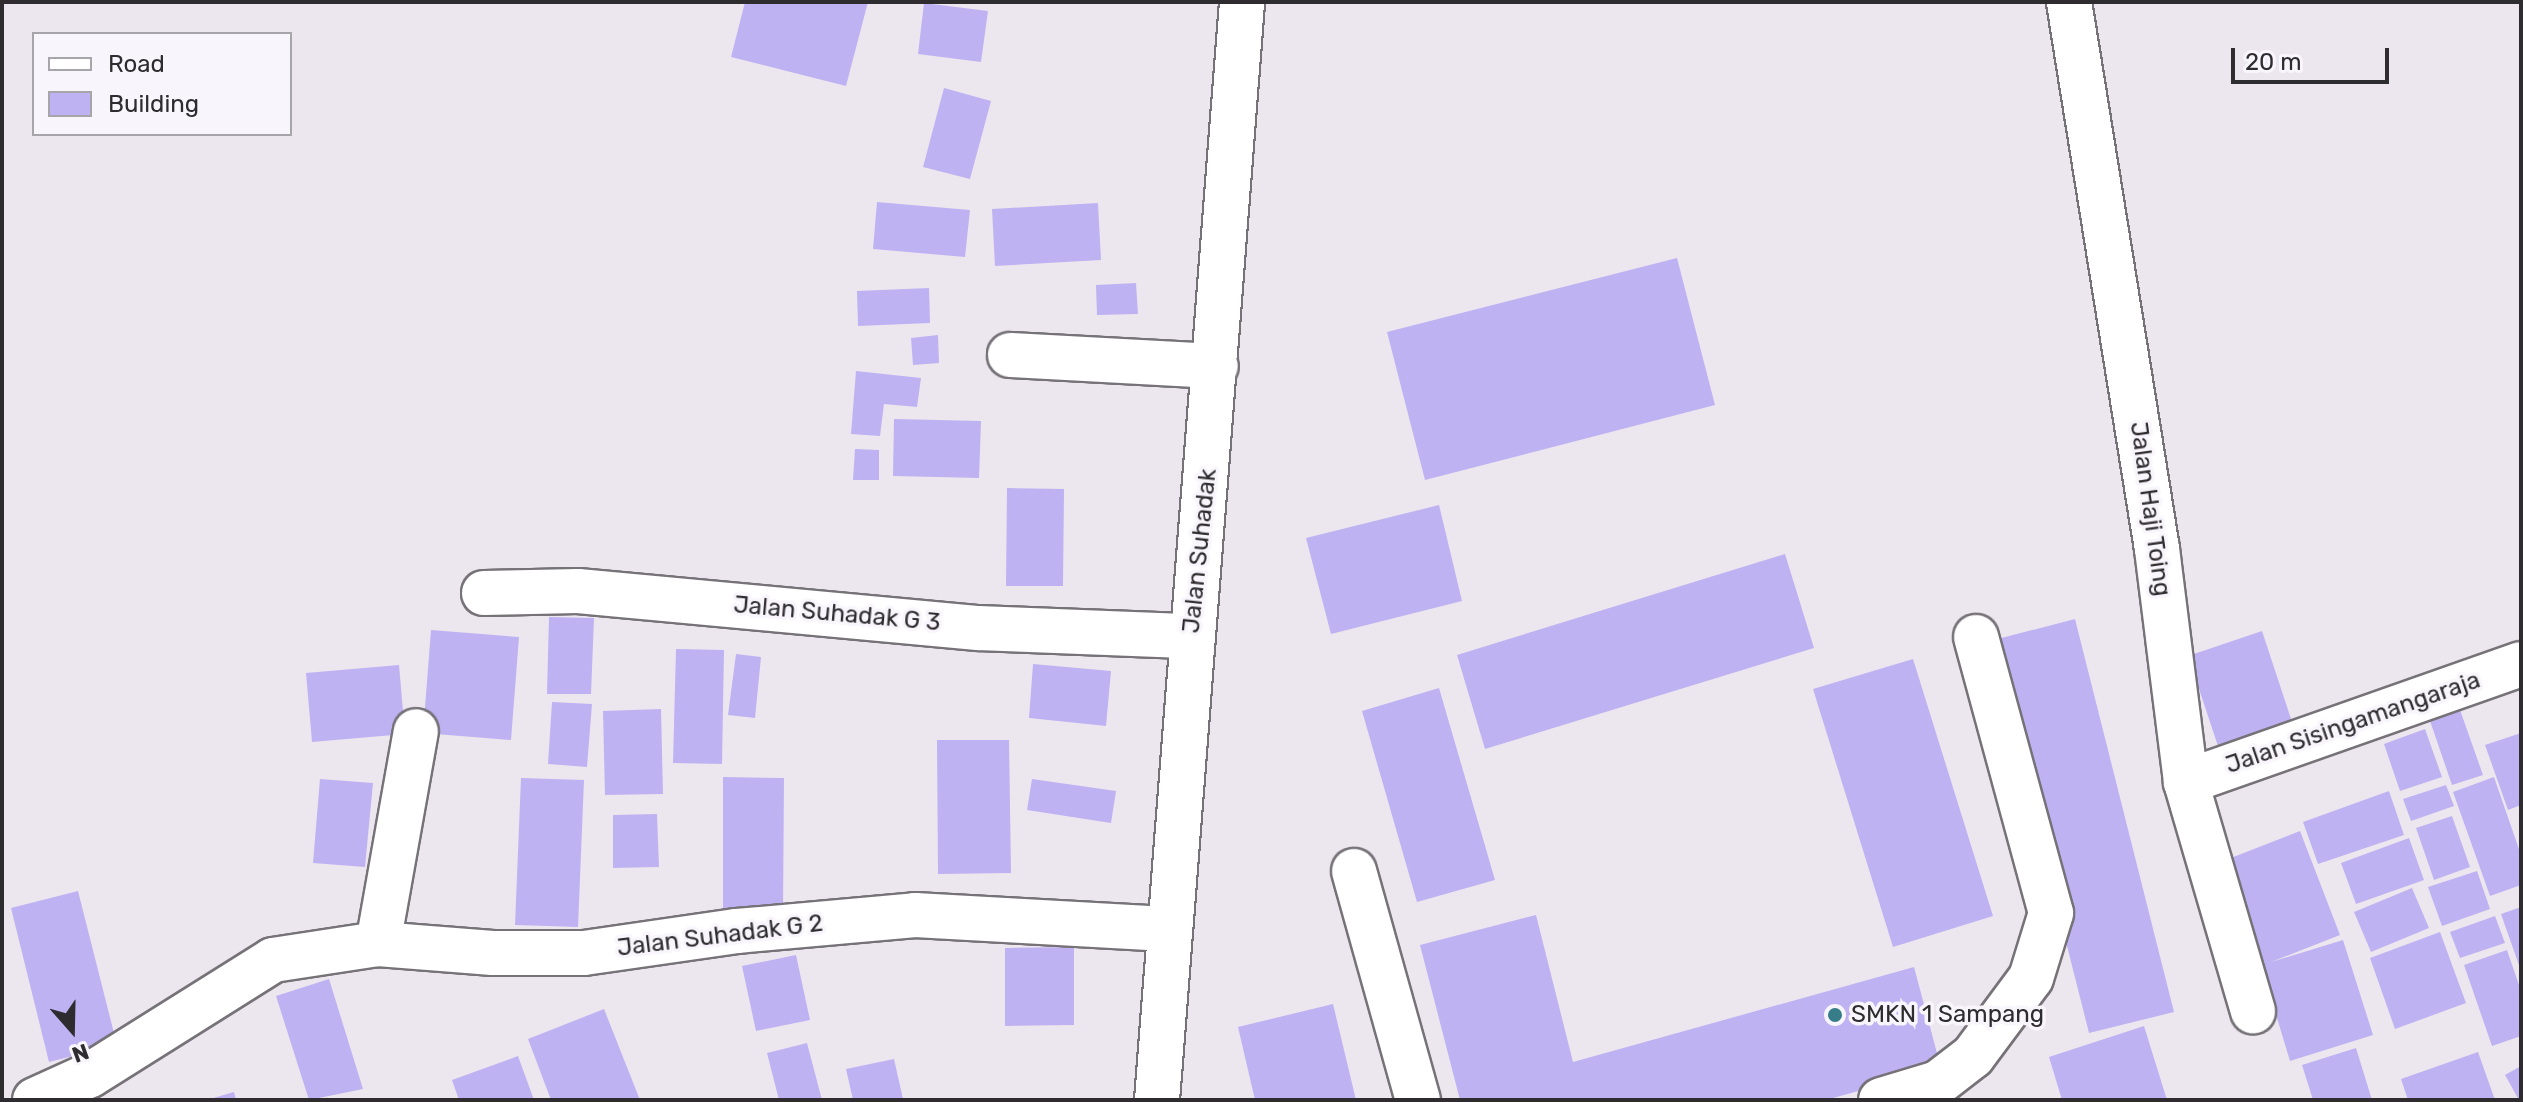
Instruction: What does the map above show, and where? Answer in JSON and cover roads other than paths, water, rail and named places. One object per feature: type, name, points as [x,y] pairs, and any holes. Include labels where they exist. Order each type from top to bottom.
[{"type":"street","name":"Jalan Suhadak","points":[[1157,1100],[1167,929],[1186,749],[1191,636],[1202,557],[1242,2]]},
{"type":"street","name":"Jalan Haji Toing","points":[[2069,2],[2157,549],[2186,782],[2253,1011]]},
{"type":"street","points":[[1010,355],[1216,366]]},
{"type":"street","name":"Jalan Suhadak G 3","points":[[484,593],[578,591],[978,628],[1191,636]]},
{"type":"street","points":[[1881,1100],[1938,1083],[1973,1056],[2031,978],[2051,913],[1976,637]]},
{"type":"street","name":"Jalan Sisingamangaraja","points":[[2186,782],[2521,664]]},
{"type":"street","points":[[378,944],[416,731]]},
{"type":"street","points":[[1354,871],[1418,1100]]},
{"type":"street","name":"Jalan Suhadak G 2","points":[[38,1100],[90,1075],[273,960],[378,944],[493,953],[584,953],[737,931],[915,915],[1167,929]]},
{"type":"place","name":"SMKN 1 Sampang","points":[[1835,1015]]}]
